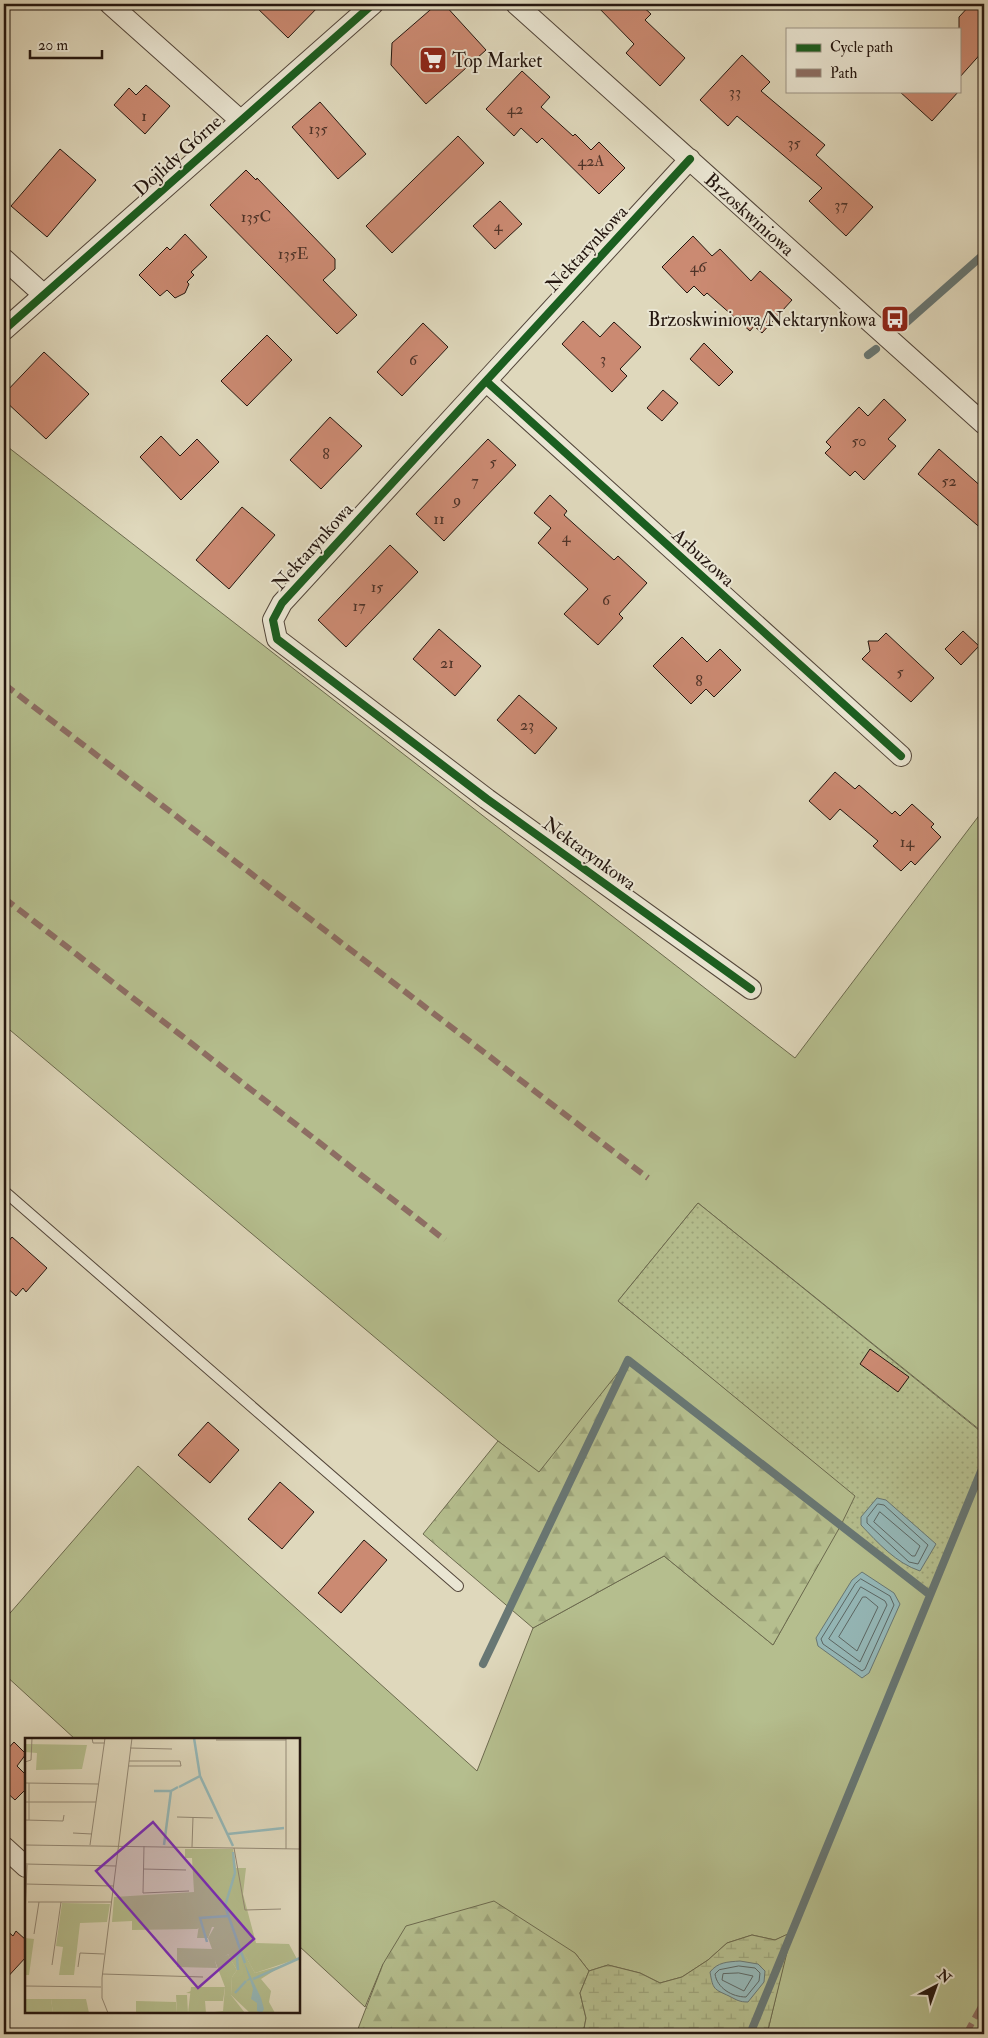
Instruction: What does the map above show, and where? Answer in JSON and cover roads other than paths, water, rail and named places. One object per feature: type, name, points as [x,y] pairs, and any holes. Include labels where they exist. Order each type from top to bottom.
[{"type":"street","points":[[110,4],[240,120]]},
{"type":"street","name":"Dojlidy Górne","points":[[4,330],[372,4]]},
{"type":"street","name":"Brzoskwiniowa","points":[[516,4],[984,424]]},
{"type":"street","name":"Nektarynkowa","points":[[690,159],[282,603],[273,620],[278,639],[487,799],[751,989]]},
{"type":"street","points":[[4,259],[44,295]]},
{"type":"street","name":"Arbuzowa","points":[[486,381],[901,756]]},
{"type":"street","points":[[4,1847],[25,1866]]},
{"type":"lane","points":[[4,1191],[458,1586]]},
{"type":"water","points":[[877,1498],[886,1500],[936,1544],[920,1571],[895,1558],[861,1525],[861,1517]]},
{"type":"water","points":[[862,1572],[894,1593],[900,1604],[869,1673],[862,1678],[818,1646],[816,1638],[852,1580]]},
{"type":"water","points":[[740,1961],[758,1964],[765,1971],[764,1982],[748,2002],[742,2002],[717,1990],[713,1986],[711,1978],[710,1972],[716,1966],[727,1962]]},
{"type":"waterway","points":[[907,322],[984,254]]},
{"type":"waterway","points":[[868,355],[876,349]]},
{"type":"waterway","points":[[483,1664],[628,1360],[929,1594]]},
{"type":"waterway","points":[[750,2034],[984,1464]]},
{"type":"place","name":"Top Market","points":[[433,60]]},
{"type":"place","name":"Brzoskwiniowa/Nektarynkowa","points":[[895,319]]}]
